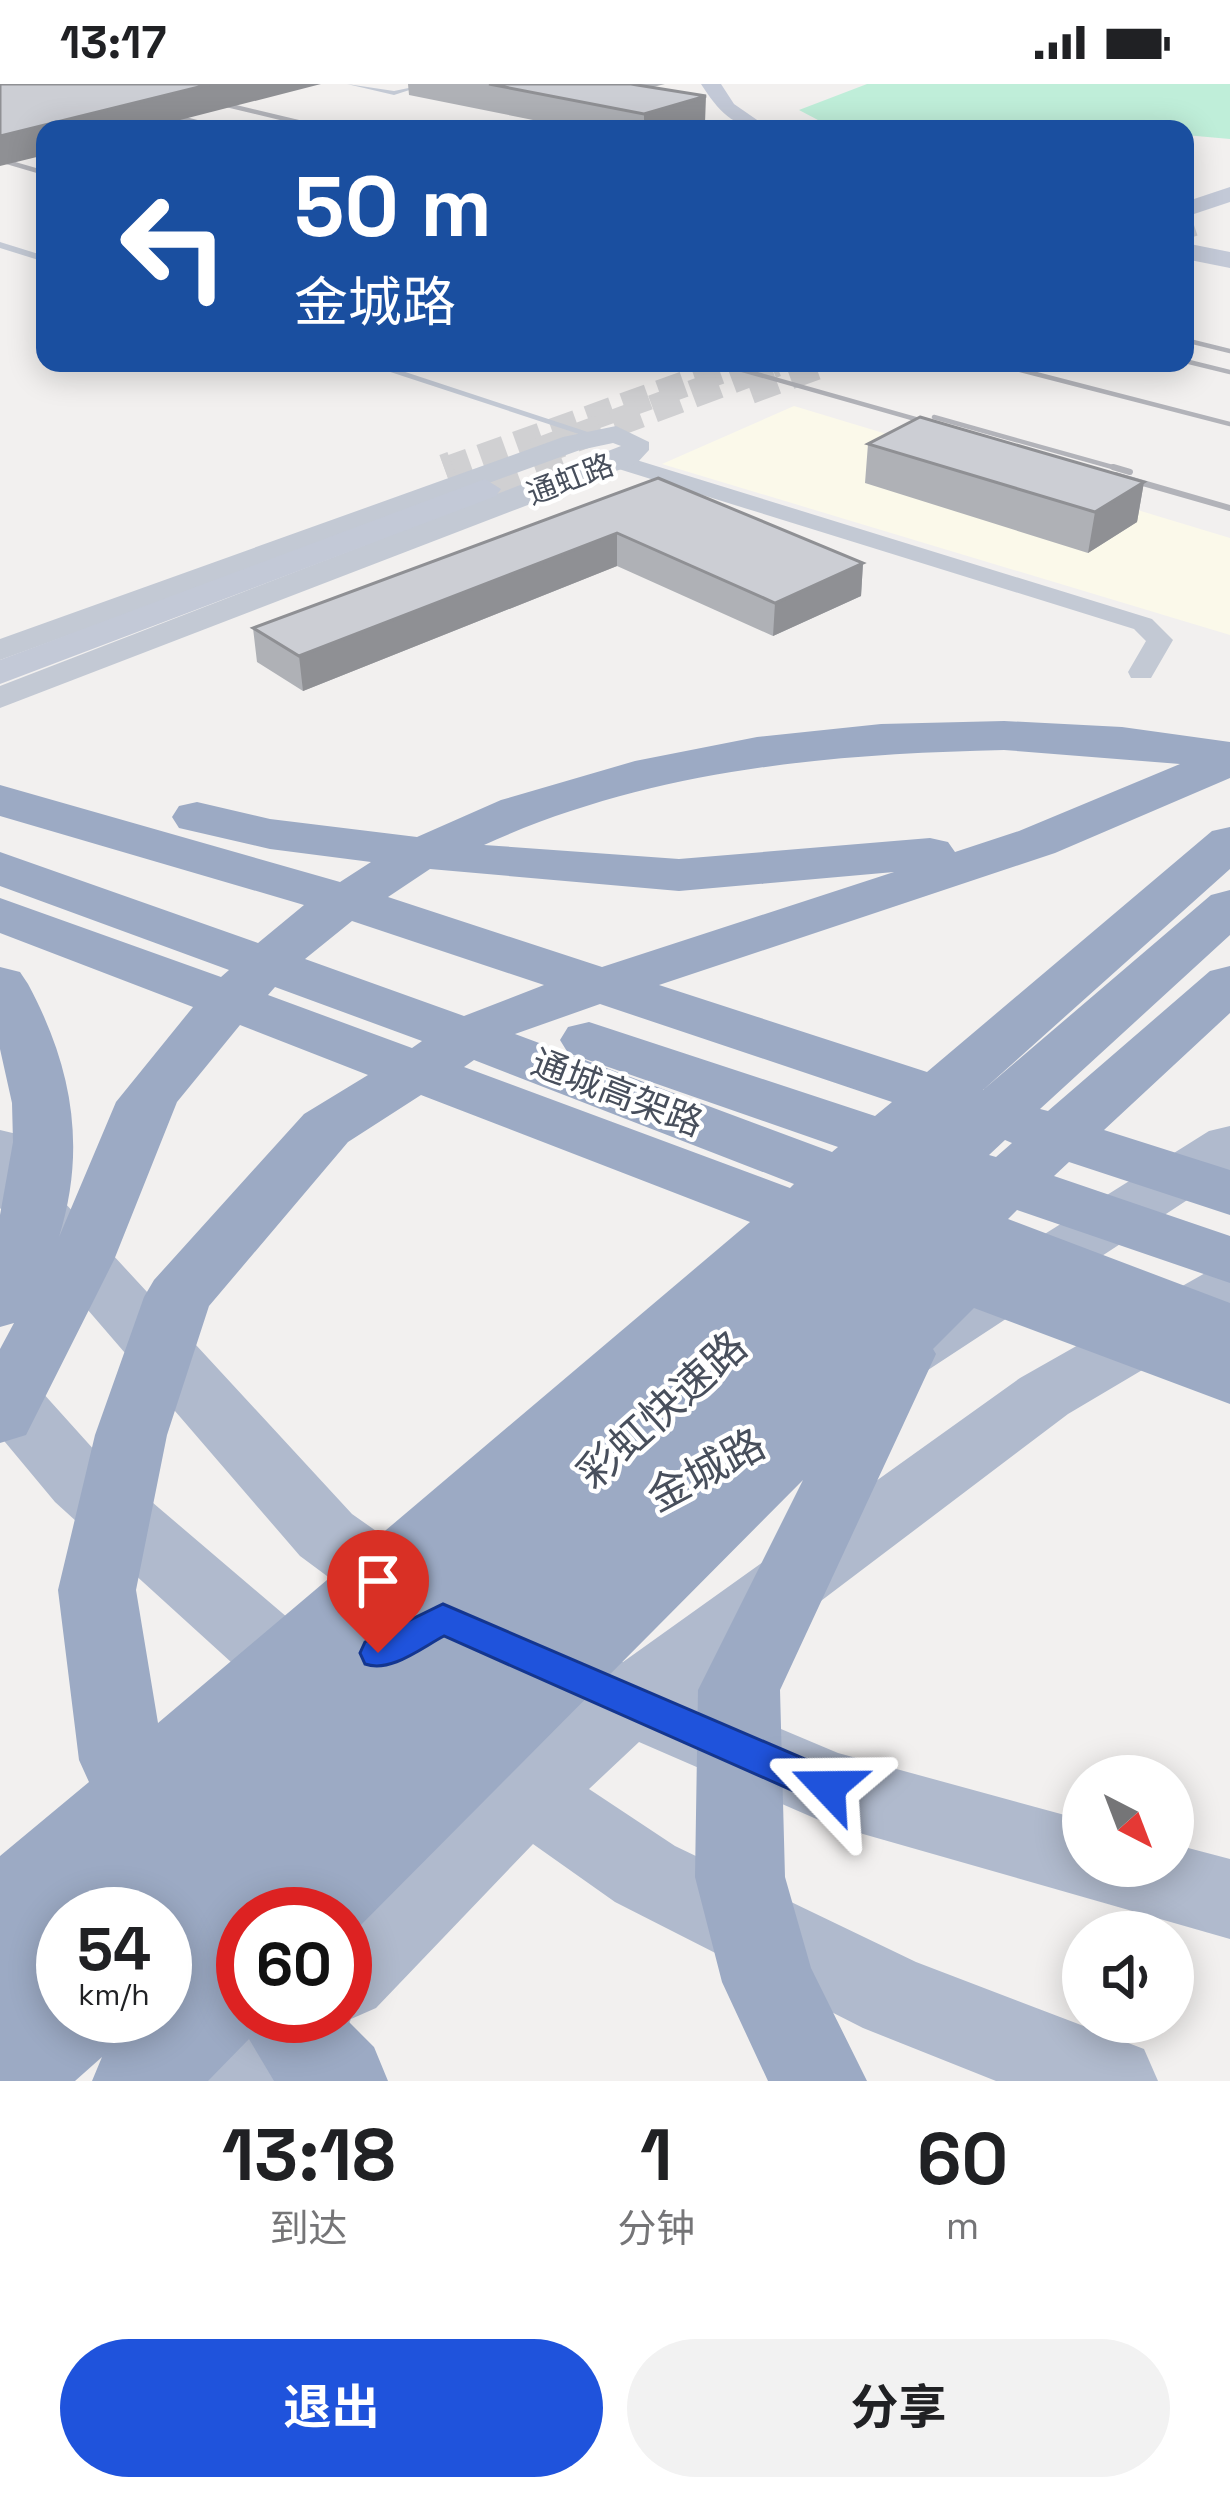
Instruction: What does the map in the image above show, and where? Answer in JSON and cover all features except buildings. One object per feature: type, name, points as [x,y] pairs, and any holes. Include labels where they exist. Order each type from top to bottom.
[{"type":"highway","points":[[0,1416],[89,1242],[152,1093],[237,992],[322,916],[447,842],[531,807],[633,777],[812,745],[901,737],[1048,736],[1128,741],[1230,758]]},
{"type":"highway","points":[[216,1906],[121,1760],[97,1590],[131,1435],[178,1297],[326,1128],[499,1018],[1037,842],[1230,758]]},
{"type":"highway","points":[[0,764],[270,834],[490,861],[680,875],[1037,842]]},
{"type":"highway","points":[[0,783],[118,798]]},
{"type":"highway","points":[[0,800],[277,878],[1230,1193]]},
{"type":"highway","name":"通城高架路","points":[[0,837],[1230,1260]]},
{"type":"highway","points":[[0,1911],[1230,842]]},
{"type":"highway","name":"通城高架路","points":[[0,868],[604,1087],[1230,1330]]},
{"type":"highway","name":"彩虹快速路","points":[[125,1887],[1230,906]]},
{"type":"highway","points":[[0,914],[1230,1378]]},
{"type":"highway","name":"彩虹快速路","points":[[192,1913],[1230,982]]},
{"type":"highway","points":[[0,984],[23,1022],[43,1082],[43,1139],[32,1227],[0,1303]]},
{"type":"highway","points":[[338,1887],[918,1318],[1230,1032]]},
{"type":"highway","points":[[819,2081],[769,1982],[740,1877],[739,1690],[918,1318]]},
{"type":"highway","points":[[0,1998],[36,1966]]},
{"type":"highway","points":[[140,2081],[216,2006]]},
{"type":"highway","points":[[4,2081],[47,2043]]},
{"type":"highway","points":[[305,2043],[340,2081]]},
{"type":"main road","points":[[710,84],[728,108],[746,120]]},
{"type":"main road","points":[[1194,209],[1230,193]]},
{"type":"main road","points":[[1194,212],[1230,211]]},
{"type":"main road","points":[[1194,253],[1230,260]]},
{"type":"main road","name":"通虹路","points":[[4,689],[485,489]]},
{"type":"main road","name":"金城路","points":[[0,1911],[313,1687],[798,1421],[1230,1144]]},
{"type":"main road","points":[[0,1149],[13,1184],[326,1535],[443,1619],[828,1787],[1062,1853]]},
{"type":"main road","points":[[372,1951],[527,1794],[629,1701],[1044,1396],[1230,1288]]},
{"type":"main road","points":[[0,1390],[80,1482],[313,1687],[527,1794],[645,1874],[894,1997],[1112,2081]]},
{"type":"main road","points":[[1186,1887],[1230,1899]]},
{"type":"main road","points":[[243,2081],[280,2043]]},
{"type":"street","name":"通虹路","points":[[0,650],[595,436],[616,434],[634,442],[635,450],[617,461],[4,689]]},
{"type":"street","points":[[617,461],[1143,624],[1160,640],[1142,672]]},
{"type":"street","points":[[0,631],[446,470]]},
{"type":"lane","points":[[350,84],[394,92],[424,84]]},
{"type":"lane","points":[[704,109],[728,108]]},
{"type":"lane","points":[[0,245],[36,257]]},
{"type":"lane","points":[[396,372],[595,436]]},
{"type":"shaded area","points":[[794,406],[1230,538],[1230,635],[662,464]]},
{"type":"green space","points":[[867,84],[1230,84],[1230,139],[1194,136],[1194,120],[818,120],[799,110]]},
{"type":"tunnel","points":[[453,467],[445,470],[718,372]]},
{"type":"tunnel","points":[[535,453],[752,372]]},
{"type":"tunnel","points":[[750,390],[799,372]]},
{"type":"tunnel","points":[[536,470],[575,456]]},
{"type":"tunnel","points":[[485,489],[545,467]]},
{"type":"railway","points":[[139,84],[289,120]]},
{"type":"railway","points":[[152,111],[188,120]]},
{"type":"railway","points":[[0,160],[36,170]]},
{"type":"railway","points":[[1194,342],[1230,351]]},
{"type":"railway","points":[[1194,363],[1230,372]]},
{"type":"railway","points":[[750,372],[947,428]]},
{"type":"railway","points":[[1028,372],[1230,424]]},
{"type":"railway","points":[[934,417],[1123,470]]},
{"type":"railway","points":[[1113,467],[1130,472]]},
{"type":"railway","points":[[1115,475],[1230,508]]},
{"type":"route","points":[[378,1653],[443,1619],[828,1787]]}]
